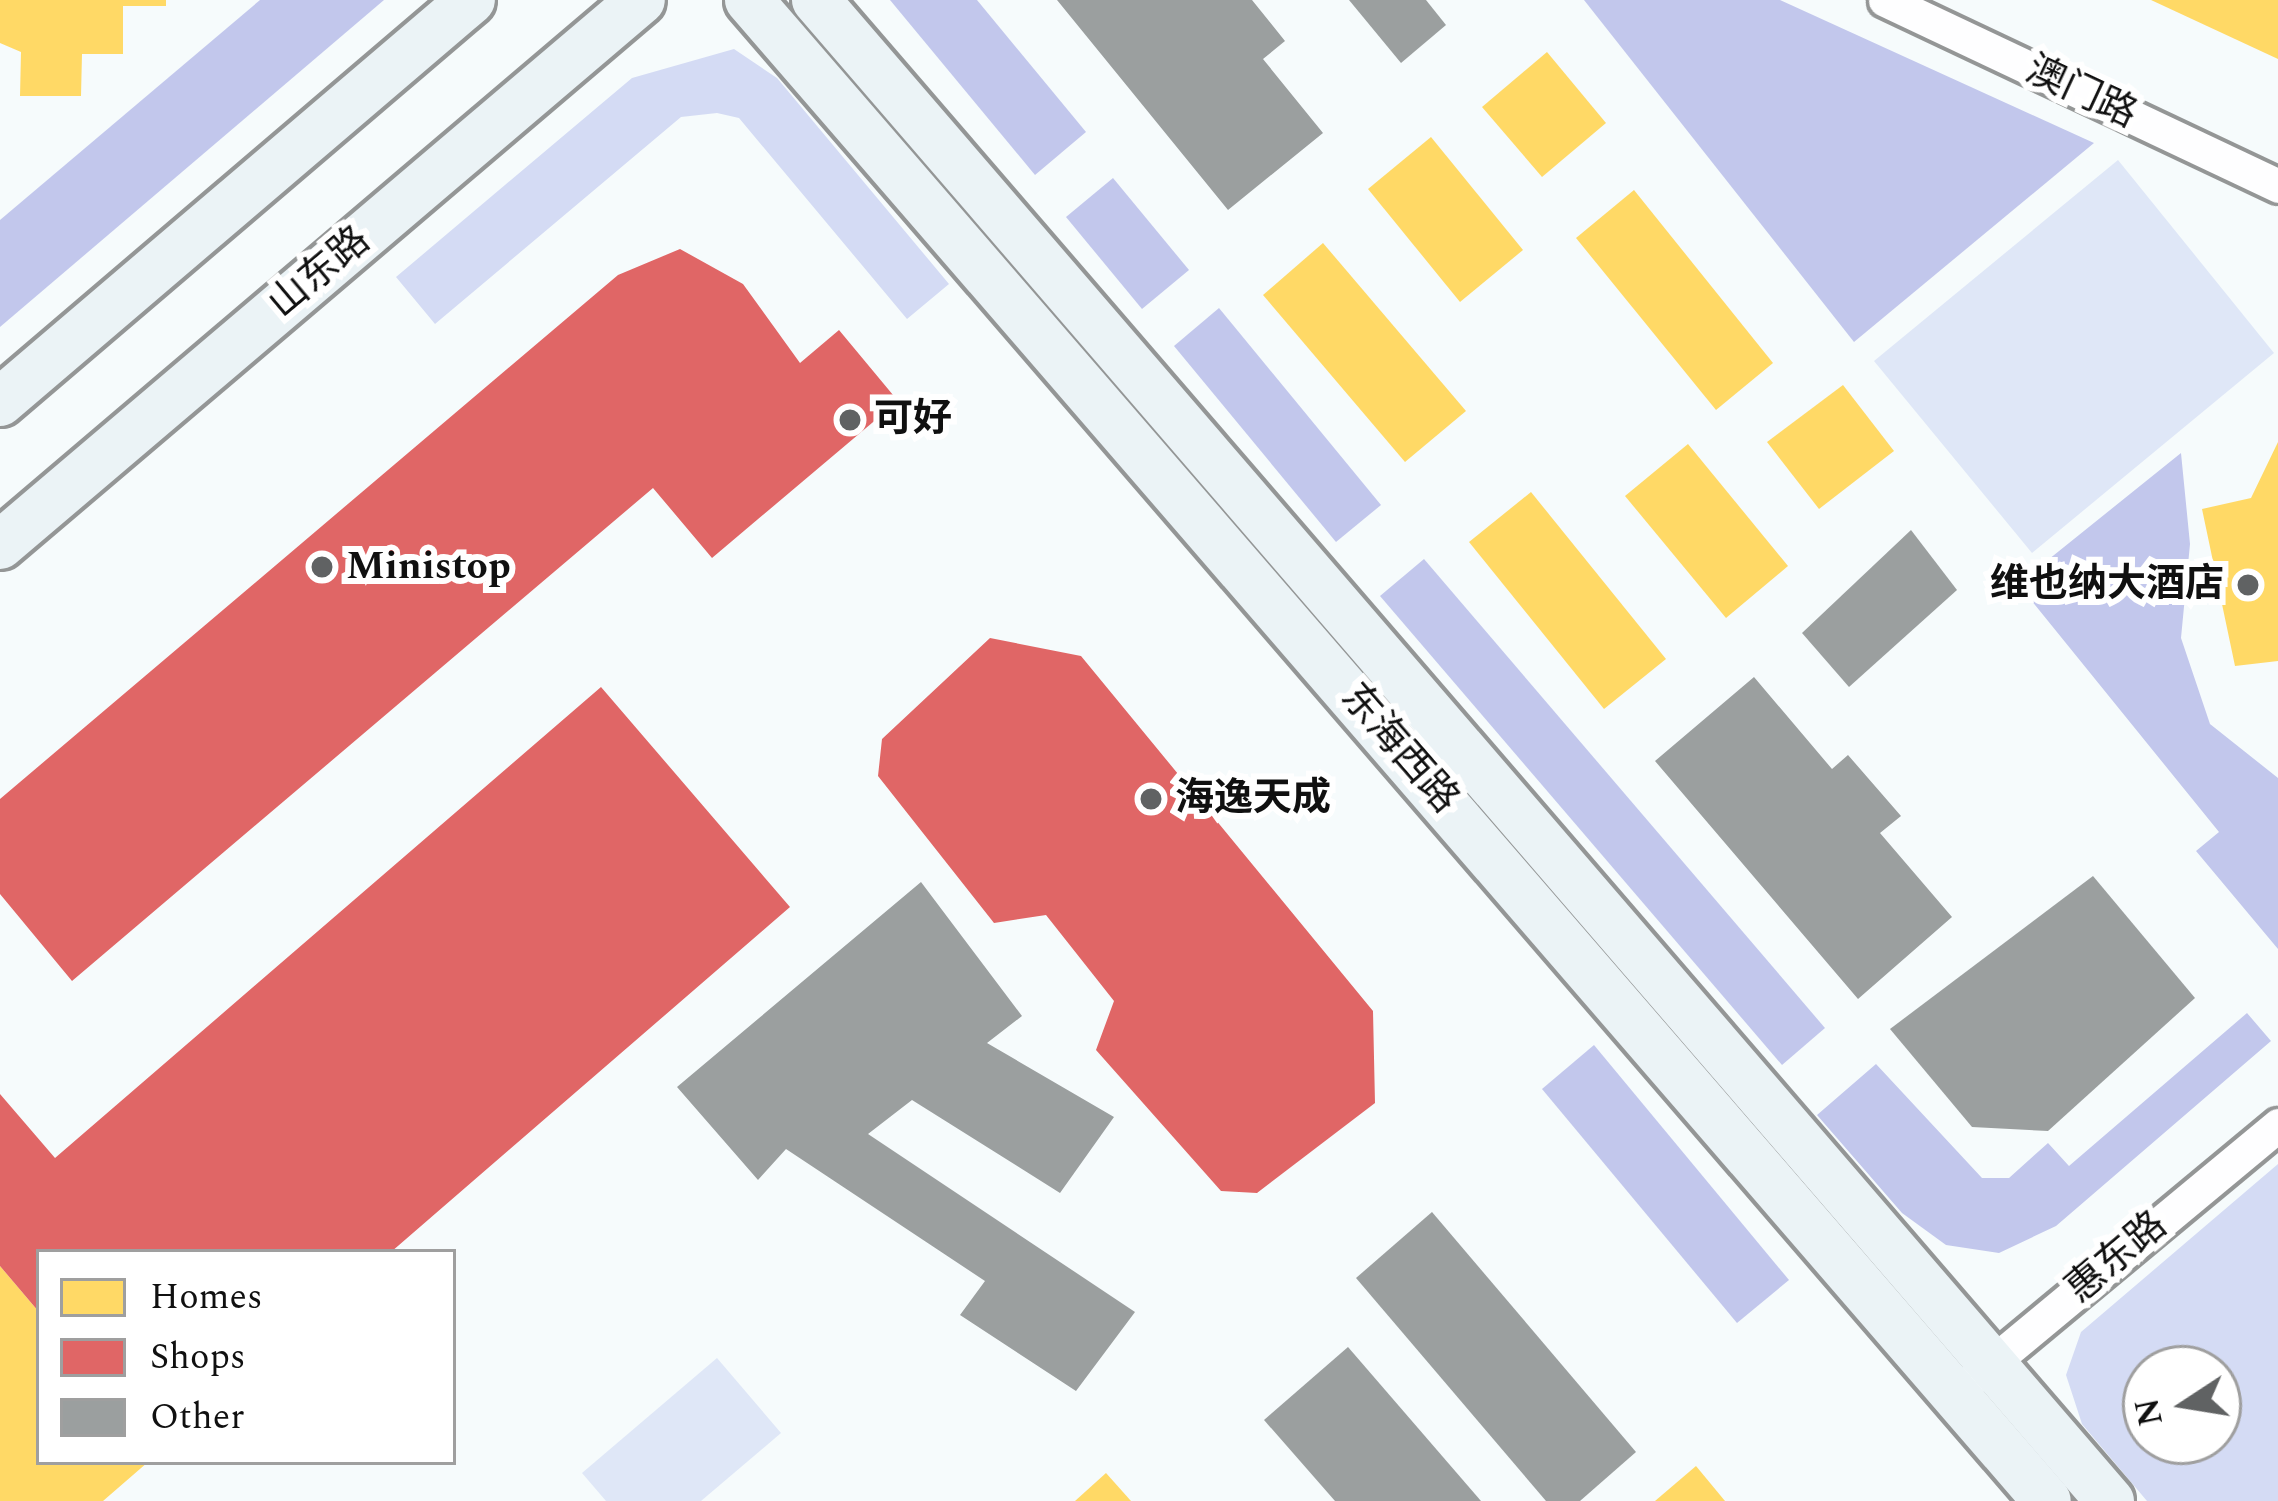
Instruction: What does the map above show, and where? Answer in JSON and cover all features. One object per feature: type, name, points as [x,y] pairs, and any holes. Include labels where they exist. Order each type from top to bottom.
[{"type":"main road","points":[[0,402],[471,0]]},
{"type":"main road","name":"山东路","points":[[0,545],[641,0]]},
{"type":"main road","name":"东海西路","points":[[748,0],[1974,1378],[2110,1501]]},
{"type":"main road","name":"东海西路","points":[[816,0],[1974,1378],[2047,1501]]},
{"type":"street","name":"澳门路","points":[[1885,0],[2278,186]]},
{"type":"street","name":"惠东路","points":[[1974,1378],[2278,1125]]},
{"type":"shaded area","points":[[260,0],[384,0],[0,327],[0,220]]},
{"type":"shaded area","points":[[890,0],[977,0],[1086,132],[1035,175]]},
{"type":"shaded area","points":[[1584,0],[1780,0],[2094,143],[1854,342]]},
{"type":"shaded area","points":[[734,49],[777,78],[949,284],[907,319],[739,118],[717,113],[681,117],[435,324],[396,277],[632,78]]},
{"type":"shaded area","points":[[2118,160],[2274,353],[2032,553],[1874,361]]},
{"type":"shaded area","points":[[1113,178],[1189,270],[1142,309],[1066,217]]},
{"type":"shaded area","points":[[1219,308],[1381,505],[1336,542],[1174,346]]},
{"type":"shaded area","points":[[2181,453],[2190,544],[2181,638],[2210,724],[2278,778],[2278,949],[2196,851],[2219,832],[2018,584]]},
{"type":"shaded area","points":[[1424,559],[1825,1028],[1782,1065],[1380,596]]},
{"type":"shaded area","points":[[2247,1013],[2271,1041],[2056,1226],[1999,1253],[1946,1245],[1902,1213],[1817,1115],[1876,1064],[1982,1178],[2009,1178],[2048,1143],[2069,1166]]},
{"type":"shaded area","points":[[1594,1045],[1789,1280],[1737,1323],[1542,1089]]},
{"type":"shaded area","points":[[2278,1164],[2278,1501],[2147,1501],[2082,1424],[2066,1375],[2081,1332]]},
{"type":"shaded area","points":[[717,1358],[781,1433],[701,1501],[606,1501],[582,1473]]},
{"type":"building: Homes","points":[[0,0],[166,0],[166,6],[123,6],[123,54],[82,54],[81,96],[20,96],[21,52],[0,43]]},
{"type":"building: Homes","points":[[2151,0],[2278,0],[2278,59]]},
{"type":"building: Homes","points":[[1547,52],[1606,123],[1542,177],[1482,107]]},
{"type":"building: Homes","points":[[1431,137],[1523,250],[1460,302],[1368,189]]},
{"type":"building: Homes","points":[[1634,190],[1773,363],[1716,410],[1576,238]]},
{"type":"building: Homes","points":[[1323,243],[1466,411],[1405,462],[1263,295]]},
{"type":"building: Homes","points":[[1843,385],[1894,451],[1819,509],[1767,442]]},
{"type":"building: Homes","name":"维也纳大酒店","points":[[2278,442],[2278,661],[2235,666],[2202,509],[2251,498]]},
{"type":"building: Homes","points":[[1688,444],[1788,566],[1726,618],[1625,496]]},
{"type":"building: Homes","points":[[1531,492],[1666,659],[1604,709],[1469,542]]},
{"type":"building: Homes","points":[[0,1266],[36,1308],[36,1465],[145,1465],[103,1501],[0,1501]]},
{"type":"building: Homes","points":[[1696,1466],[1725,1501],[1655,1501]]},
{"type":"building: Homes","points":[[1106,1473],[1131,1501],[1075,1501]]},
{"type":"building: Shops","points":[[680,249],[743,284],[800,363],[839,330],[898,401],[712,558],[653,488],[72,981],[0,894],[0,799],[618,275]]},
{"type":"building: Shops","points":[[990,638],[1081,656],[1373,1011],[1375,1103],[1257,1193],[1221,1191],[1096,1050],[1114,1001],[1046,915],[994,923],[878,776],[882,739]]},
{"type":"building: Shops","points":[[601,687],[790,907],[394,1249],[36,1249],[36,1308],[0,1266],[0,1094],[55,1158]]},
{"type":"building: Other","points":[[1057,0],[1252,0],[1285,41],[1263,59],[1323,133],[1228,210]]},
{"type":"building: Other","points":[[1349,0],[1426,0],[1446,25],[1401,63]]},
{"type":"building: Other","points":[[1911,530],[1957,590],[1849,687],[1802,633]]},
{"type":"building: Other","points":[[1754,677],[1832,769],[1848,755],[1901,816],[1880,833],[1952,917],[1858,999],[1655,761]]},
{"type":"building: Other","points":[[2093,876],[2195,998],[2048,1131],[1972,1127],[1890,1029]]},
{"type":"building: Other","points":[[921,882],[1022,1016],[987,1043],[1114,1117],[1060,1193],[912,1100],[868,1134],[1135,1312],[1076,1391],[960,1315],[985,1281],[786,1149],[758,1180],[677,1087]]},
{"type":"building: Other","points":[[1432,1212],[1636,1452],[1580,1501],[1546,1501],[1356,1278]]},
{"type":"building: Other","points":[[1348,1347],[1481,1501],[1335,1501],[1264,1420]]},
{"type":"place","name":"可好","points":[[850,420]]},
{"type":"place","name":"Ministop","points":[[322,567]]},
{"type":"place","name":"维也纳大酒店","points":[[2248,585]]},
{"type":"place","name":"海逸天成","points":[[1151,799]]}]
